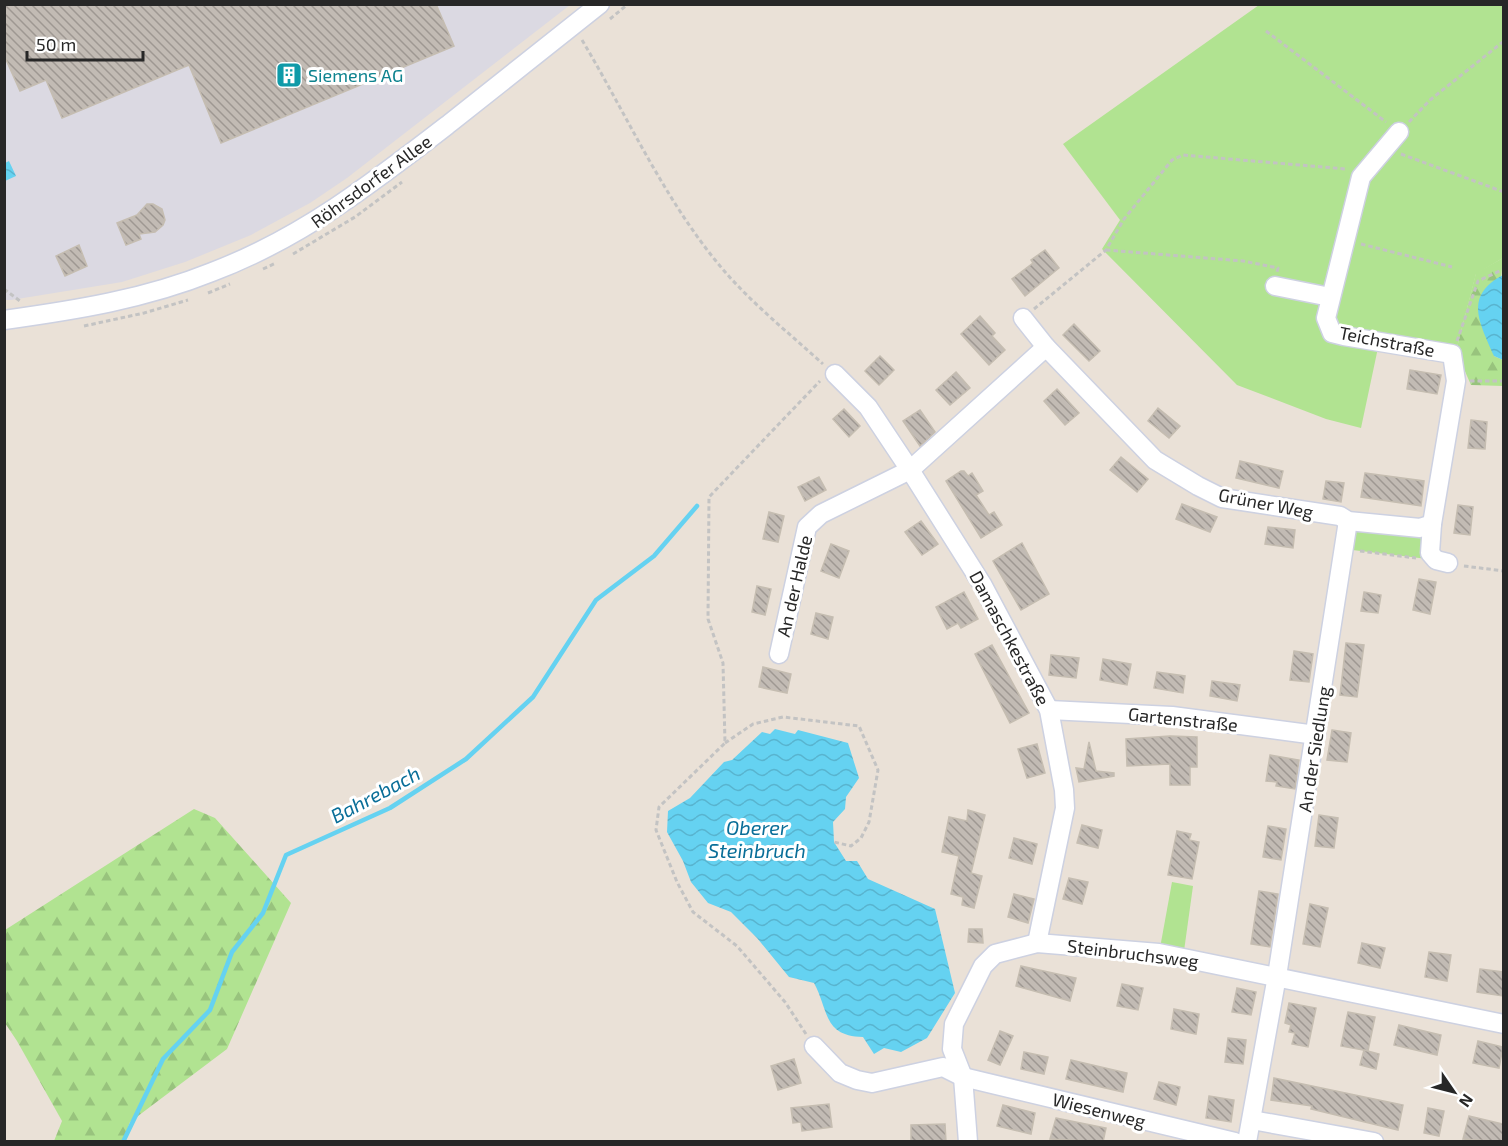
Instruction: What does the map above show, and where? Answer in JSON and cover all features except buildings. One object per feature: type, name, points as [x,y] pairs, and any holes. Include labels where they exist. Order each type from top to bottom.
[{"type":"street","name":"Röhrsdorfer Allee","points":[[4,320],[96,307],[144,295],[214,272],[283,240],[376,180],[600,4]]},
{"type":"street","name":"Teichstraße","points":[[1399,132],[1361,177],[1326,318],[1332,333],[1452,354],[1456,381],[1432,524],[1430,553],[1442,562]]},
{"type":"street","points":[[1275,286],[1330,297]]},
{"type":"street","name":"Grüner Weg","points":[[1023,318],[1046,347],[1155,460],[1198,486],[1222,498],[1340,516],[1348,521],[1420,528],[1432,524]]},
{"type":"street","points":[[910,470],[1046,347]]},
{"type":"street","name":"Damaschkestraße","points":[[832,372],[868,407],[910,470],[982,584],[1049,710],[1064,790],[1065,808],[1037,943]]},
{"type":"street","name":"An der Halde","points":[[779,654],[807,527],[821,514],[910,470]]},
{"type":"street","name":"An der Siedlung","points":[[1247,1142],[1277,976],[1348,521]]},
{"type":"street","name":"Gartenstraße","points":[[1049,710],[1173,716],[1316,735]]},
{"type":"street","name":"Steinbruchsweg","points":[[968,1142],[963,1077],[952,1049],[954,1024],[983,966],[995,954],[1037,943],[1159,952],[1503,1024]]},
{"type":"street","name":"Wiesenweg","points":[[814,1046],[840,1073],[857,1080],[872,1083],[943,1068],[963,1077],[1235,1142]]},
{"type":"street","points":[[1252,1120],[1362,1140]]},
{"type":"path","points":[[574,25],[658,174],[724,271],[747,296],[832,372],[709,497],[708,619],[723,663],[725,743]]},
{"type":"path","points":[[1266,31],[1399,132],[1430,100],[1503,41]]},
{"type":"path","points":[[1386,147],[1503,192]]},
{"type":"path","points":[[1023,318],[1106,250],[1124,219],[1172,160],[1183,155],[1366,171]]},
{"type":"path","points":[[1345,240],[1452,267]]},
{"type":"path","points":[[1106,250],[1243,261],[1278,268],[1275,286]]},
{"type":"path","points":[[1452,354],[1478,281],[1503,269]]},
{"type":"path","points":[[4,289],[21,302]]},
{"type":"path","points":[[15,303],[30,301]]},
{"type":"path","points":[[1456,381],[1503,381]]},
{"type":"path","points":[[1344,549],[1503,571]]},
{"type":"path","points":[[814,1046],[785,1002],[737,946],[693,912],[676,882],[656,830],[659,807],[725,743],[753,724],[783,717],[859,726],[878,770],[869,822],[861,838],[851,846],[834,842]]},
{"type":"shaded area","points":[[4,5],[570,5],[347,178],[310,203],[251,235],[185,262],[122,282],[4,300]]},
{"type":"green space","points":[[1259,5],[1503,5],[1503,258],[1476,274],[1456,351],[1379,343],[1361,428],[1326,419],[1237,385],[1102,249],[1120,220],[1063,144]]},
{"type":"green space","points":[[1503,258],[1494,356],[1503,360],[1503,386],[1471,385],[1456,351],[1476,273]]},
{"type":"green space","points":[[1348,521],[1420,528],[1436,560],[1344,549]]},
{"type":"green space","points":[[194,809],[215,818],[291,903],[227,1049],[130,1122],[123,1141],[54,1141],[62,1121],[5,1023],[5,930]]},
{"type":"green space","points":[[1172,882],[1193,886],[1184,951],[1160,948]]},
{"type":"water","points":[[9,161],[16,176],[5,181],[5,163]]},
{"type":"water","points":[[1503,275],[1503,360],[1494,356],[1478,311],[1483,292]]},
{"type":"water","name":"Oberer Steinbruch","points":[[775,729],[795,734],[798,730],[848,743],[859,778],[846,797],[845,809],[833,822],[834,842],[846,861],[857,861],[868,879],[935,909],[955,993],[927,1038],[901,1052],[884,1048],[874,1054],[863,1037],[850,1036],[834,1027],[814,983],[789,977],[757,938],[731,912],[708,903],[691,882],[683,861],[667,832],[668,811],[690,798],[724,762],[732,760],[762,732],[770,734]]},
{"type":"waterway","name":"Bahrebach","points":[[123,1142],[163,1059],[210,1010],[232,952],[263,913],[286,855],[390,808],[466,759],[533,697],[596,600],[654,556],[697,506]]},
{"type":"place","name":"Siemens AG","points":[[289,75]]}]
